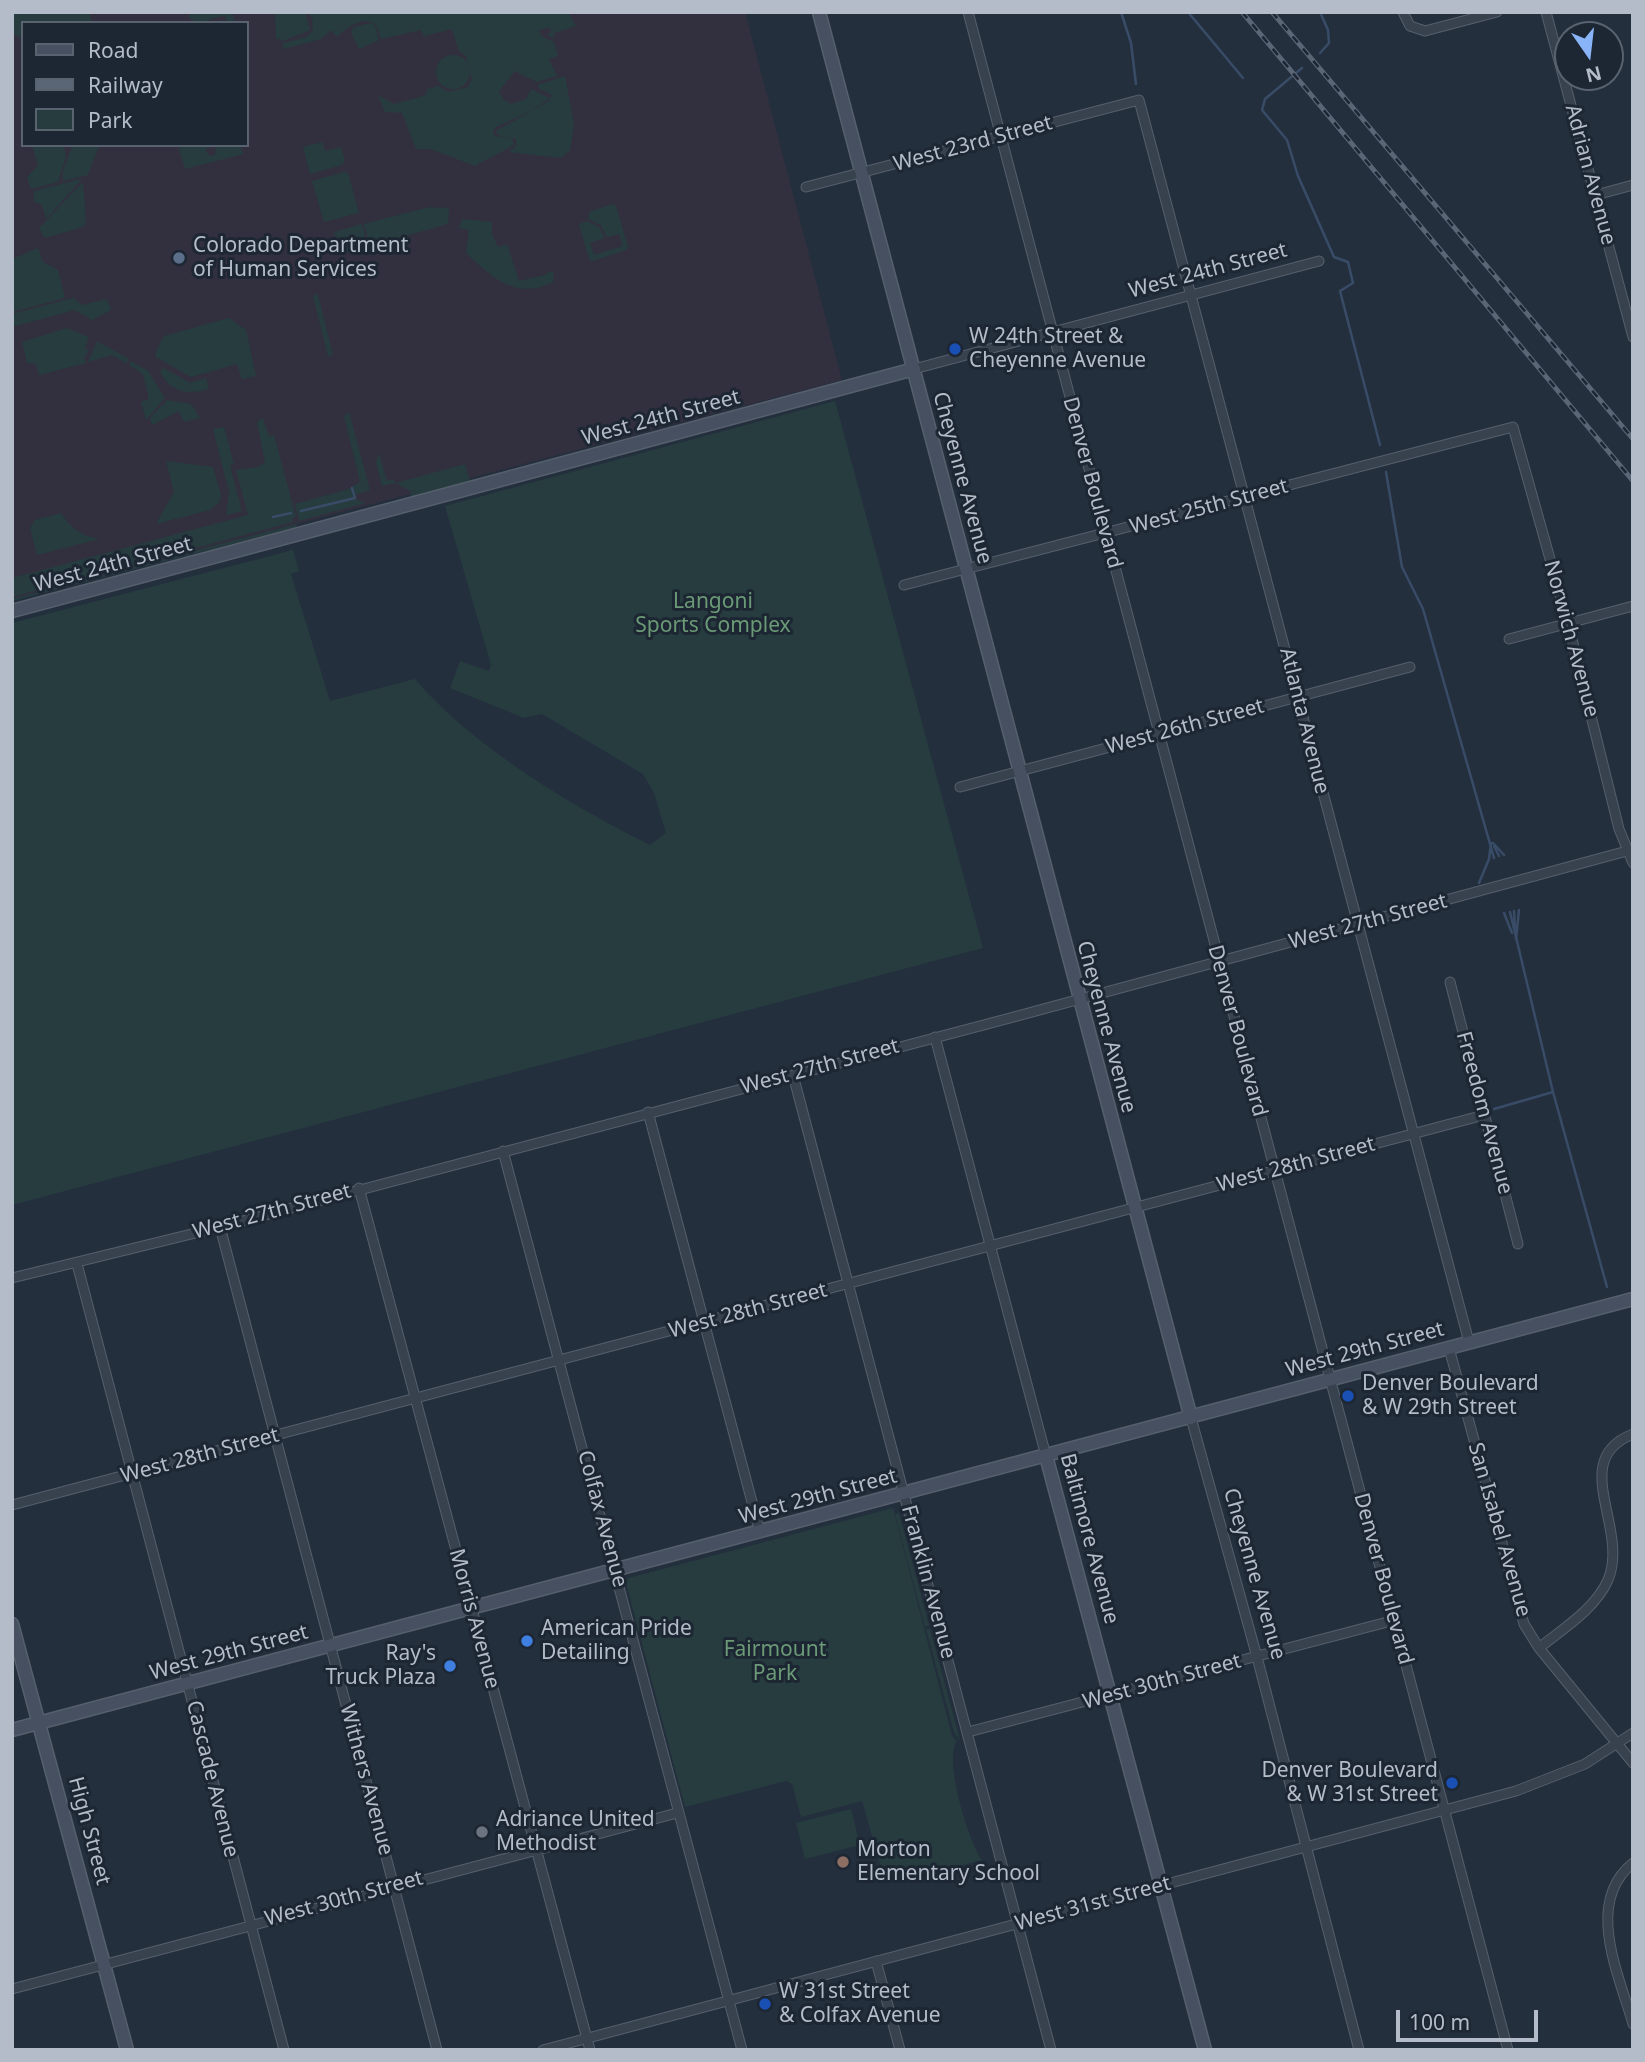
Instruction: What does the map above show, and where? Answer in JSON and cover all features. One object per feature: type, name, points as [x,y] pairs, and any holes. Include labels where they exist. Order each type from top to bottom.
[{"type":"street","name":"Cheyenne Avenue","points":[[820,12],[1079,999],[1258,1657],[1359,2050]]},
{"type":"street","name":"Denver Boulevard","points":[[968,12],[998,136],[1161,733],[1218,962],[1508,2050]]},
{"type":"street","points":[[1402,12],[1410,26],[1425,31],[1497,12]]},
{"type":"street","name":"Adrian Avenue","points":[[1546,12],[1633,337]]},
{"type":"street","name":"West 23rd Street","points":[[806,187],[1139,100]]},
{"type":"street","name":"Atlanta Avenue","points":[[1139,100],[1469,1342]]},
{"type":"street","points":[[1596,194],[1633,185]]},
{"type":"street","name":"West 24th Street","points":[[12,611],[1319,261]]},
{"type":"street","name":"West 25th Street","points":[[904,585],[1513,427]]},
{"type":"street","name":"Norwich Avenue","points":[[1513,427],[1568,623],[1627,851],[1633,863]]},
{"type":"street","points":[[1509,639],[1633,606]]},
{"type":"street","name":"West 26th Street","points":[[960,787],[1409,667]]},
{"type":"street","name":"West 27th Street","points":[[12,1278],[220,1227],[1627,851]]},
{"type":"street","name":"Freedom Avenue","points":[[1450,982],[1518,1244]]},
{"type":"street","name":"Baltimore Avenue","points":[[935,1037],[1205,2050]]},
{"type":"street","name":"Franklin Avenue","points":[[793,1075],[1051,2050]]},
{"type":"street","points":[[648,1112],[760,1532]]},
{"type":"street","name":"West 28th Street","points":[[12,1505],[1484,1115]]},
{"type":"street","name":"Colfax Avenue","points":[[503,1151],[561,1360],[677,1812],[742,2050]]},
{"type":"street","name":"Morris Avenue","points":[[359,1188],[418,1398],[470,1607],[590,2050]]},
{"type":"street","name":"Withers Avenue","points":[[220,1227],[437,2050]]},
{"type":"street","name":"Cascade Avenue","points":[[77,1264],[284,2050]]},
{"type":"street","name":"West 29th Street","points":[[12,1730],[1633,1299]]},
{"type":"street","name":"San Isabel Avenue","points":[[1449,1348],[1518,1609],[1539,1648],[1633,1763]]},
{"type":"street","points":[[1539,1648],[1591,1605],[1608,1581],[1615,1539],[1603,1493],[1602,1466],[1613,1446],[1633,1434]]},
{"type":"street","name":"West 30th Street","points":[[968,1732],[1395,1620]]},
{"type":"street","name":"High Street","points":[[12,1624],[106,1964],[127,2050]]},
{"type":"street","name":"West 31st Street","points":[[543,2050],[1444,1810],[1562,1775],[1618,1745],[1633,1733]]},
{"type":"street","name":"West 30th Street","points":[[12,1989],[677,1812]]},
{"type":"street","points":[[1633,1863],[1612,1890],[1607,1916],[1633,2024]]},
{"type":"street","points":[[876,1961],[900,2050]]},
{"type":"shaded area","points":[[12,12],[745,12],[842,380],[12,599]]},
{"type":"green space","points":[[12,12],[89,12],[91,21],[21,21],[21,38],[12,33]]},
{"type":"green space","points":[[191,12],[232,12],[234,21],[226,21],[225,15],[208,21],[194,21],[189,17]]},
{"type":"green space","points":[[275,12],[305,12],[310,30],[283,41],[276,38]]},
{"type":"green space","points":[[308,12],[568,12],[576,26],[554,33],[553,39],[547,34],[551,33],[550,27],[539,30],[541,36],[554,42],[558,56],[549,59],[557,76],[537,82],[515,71],[499,91],[503,99],[511,104],[526,99],[531,89],[550,98],[531,111],[496,127],[493,131],[495,136],[512,138],[514,145],[475,166],[431,149],[416,149],[402,113],[385,112],[378,95],[394,104],[424,96],[428,89],[439,86],[448,92],[468,87],[472,79],[466,56],[459,51],[452,29],[424,36],[421,30],[381,39],[376,24],[365,21],[350,26],[337,37],[331,30],[321,39],[284,49],[284,43],[306,37],[313,31],[312,18]]},
{"type":"green space","points":[[371,23],[375,25],[379,40],[359,49],[351,32],[354,27]]},
{"type":"green space","points":[[453,55],[465,60],[470,72],[465,84],[453,89],[441,84],[436,72],[441,60]]},
{"type":"green space","points":[[565,76],[574,124],[570,151],[560,158],[509,152],[516,146],[516,139],[498,135],[496,131],[549,101],[552,95],[538,88],[538,85]]},
{"type":"green space","points":[[322,142],[325,151],[341,147],[345,161],[342,165],[310,174],[303,147]]},
{"type":"green space","points":[[33,147],[64,147],[66,156],[58,182],[31,189],[27,178],[38,165]]},
{"type":"green space","points":[[72,147],[98,147],[88,175],[63,181],[63,171]]},
{"type":"green space","points":[[179,147],[210,147],[205,150],[210,156],[215,155],[216,147],[241,147],[243,154],[185,169]]},
{"type":"green space","points":[[348,173],[359,213],[324,222],[312,181]]},
{"type":"green space","points":[[81,179],[46,219],[42,205],[34,202],[34,191]]},
{"type":"green space","points":[[83,182],[86,221],[83,227],[45,238],[39,228]]},
{"type":"green space","points":[[612,204],[616,206],[628,247],[593,261],[589,259],[579,224],[587,221],[599,227],[605,238],[590,243],[594,255],[623,246],[619,234],[607,237],[601,225],[588,219],[589,212]]},
{"type":"green space","points":[[429,207],[449,208],[448,224],[370,246],[364,224]]},
{"type":"green space","points":[[462,219],[492,222],[492,234],[498,247],[507,244],[519,281],[546,275],[549,271],[554,273],[553,282],[527,289],[516,288],[495,278],[466,253],[469,230],[459,228]]},
{"type":"green space","points":[[362,224],[368,246],[340,254],[334,232]]},
{"type":"green space","points":[[38,248],[43,262],[58,270],[65,298],[12,312],[12,259]]},
{"type":"green space","points":[[316,294],[333,355],[328,356],[313,296]]},
{"type":"green space","points":[[73,298],[82,305],[107,299],[111,310],[92,320],[75,310],[12,327],[12,314]]},
{"type":"green space","points":[[229,318],[246,330],[256,376],[242,379],[237,364],[191,377],[156,357],[156,351],[164,336]]},
{"type":"green space","points":[[67,328],[89,337],[85,348],[89,350],[84,358],[86,363],[39,375],[36,364],[27,363],[22,342]]},
{"type":"green space","points":[[97,341],[129,359],[126,363],[112,355],[88,362]]},
{"type":"green space","points":[[131,361],[148,371],[165,398],[146,420],[141,402],[149,399],[143,374],[129,365]]},
{"type":"green space","points":[[164,368],[190,383],[206,378],[209,389],[181,391],[165,379],[160,372]]},
{"type":"green space","points":[[167,400],[191,404],[200,418],[184,422],[179,411],[152,425],[150,418]]},
{"type":"green space","name":"Langoni Sports Complex","points":[[835,401],[983,948],[12,1205],[12,623],[293,550],[299,571],[291,574],[330,701],[415,679],[438,704],[494,751],[556,793],[650,845],[666,833],[654,793],[643,774],[542,714],[524,718],[450,688],[460,661],[489,671],[491,665],[445,506]]},
{"type":"green space","points":[[349,412],[370,490],[355,495],[356,499],[365,503],[299,521],[295,504],[349,489],[360,482],[344,416]]},
{"type":"green space","points":[[263,418],[269,436],[274,435],[296,517],[292,518],[293,522],[12,597],[12,578],[248,515],[236,470],[258,467],[265,463],[257,422]]},
{"type":"green space","points":[[224,427],[242,511],[226,515],[229,492],[213,429]]},
{"type":"green space","points":[[379,453],[387,481],[393,479],[396,483],[382,486],[376,462]]},
{"type":"green space","points":[[166,461],[213,467],[221,495],[219,503],[210,510],[156,524],[174,492]]},
{"type":"green space","points":[[465,464],[470,481],[411,497],[410,493],[416,490],[410,491],[396,483]]},
{"type":"green space","points":[[61,513],[77,530],[99,539],[37,555],[30,528],[35,520]]},
{"type":"green space","points":[[296,524],[297,527],[12,601],[12,599]]},
{"type":"green space","name":"Fairmount Park","points":[[893,1508],[952,1736],[957,1741],[953,1765],[959,1801],[982,1860],[901,1882],[888,1882],[885,1869],[880,1864],[862,1801],[801,1817],[792,1784],[786,1781],[685,1807],[625,1579]]},
{"type":"green space","points":[[899,1513],[929,1625],[925,1627],[895,1514]]},
{"type":"green space","points":[[926,1629],[930,1629],[960,1740],[954,1732]]},
{"type":"green space","points":[[851,1809],[860,1845],[805,1859],[796,1823]]},
{"type":"waterway","points":[[1121,12],[1131,43],[1136,84]]},
{"type":"waterway","points":[[1188,12],[1243,78]]},
{"type":"waterway","points":[[1320,12],[1328,30],[1329,43],[1320,53]]},
{"type":"waterway","points":[[1302,68],[1265,99],[1262,110],[1287,140],[1298,176],[1334,257],[1348,262],[1353,283],[1340,291],[1380,445]]},
{"type":"waterway","points":[[1386,472],[1402,567],[1423,609],[1494,858]]},
{"type":"waterway","points":[[301,511],[355,498],[352,488]]},
{"type":"waterway","points":[[273,517],[291,513]]},
{"type":"waterway","points":[[1479,883],[1489,859],[1491,843]]},
{"type":"waterway","points":[[1493,843],[1504,855]]},
{"type":"waterway","points":[[1494,846],[1499,856]]},
{"type":"waterway","points":[[1516,939],[1519,910]]},
{"type":"waterway","points":[[1514,911],[1515,932]]},
{"type":"waterway","points":[[1510,912],[1553,1092],[1607,1287]]},
{"type":"waterway","points":[[1504,913],[1512,933]]},
{"type":"waterway","points":[[1494,1109],[1553,1092]]},
{"type":"railway","points":[[1242,12],[1633,481]]},
{"type":"railway","points":[[1272,12],[1633,439]]},
{"type":"place","name":"Colorado Department of Human Services","points":[[179,258]]},
{"type":"place","name":"W 24th Street & Cheyenne Avenue","points":[[955,349]]},
{"type":"place","name":"Denver Boulevard & W 29th Street","points":[[1348,1396]]},
{"type":"place","name":"American Pride Detailing","points":[[527,1641]]},
{"type":"place","name":"Ray's Truck Plaza","points":[[450,1666]]},
{"type":"place","name":"Denver Boulevard & W 31st Street","points":[[1452,1783]]},
{"type":"place","name":"Adriance United Methodist","points":[[482,1832]]},
{"type":"place","name":"Morton Elementary School","points":[[843,1862]]},
{"type":"place","name":"W 31st Street & Colfax Avenue","points":[[765,2004]]}]
